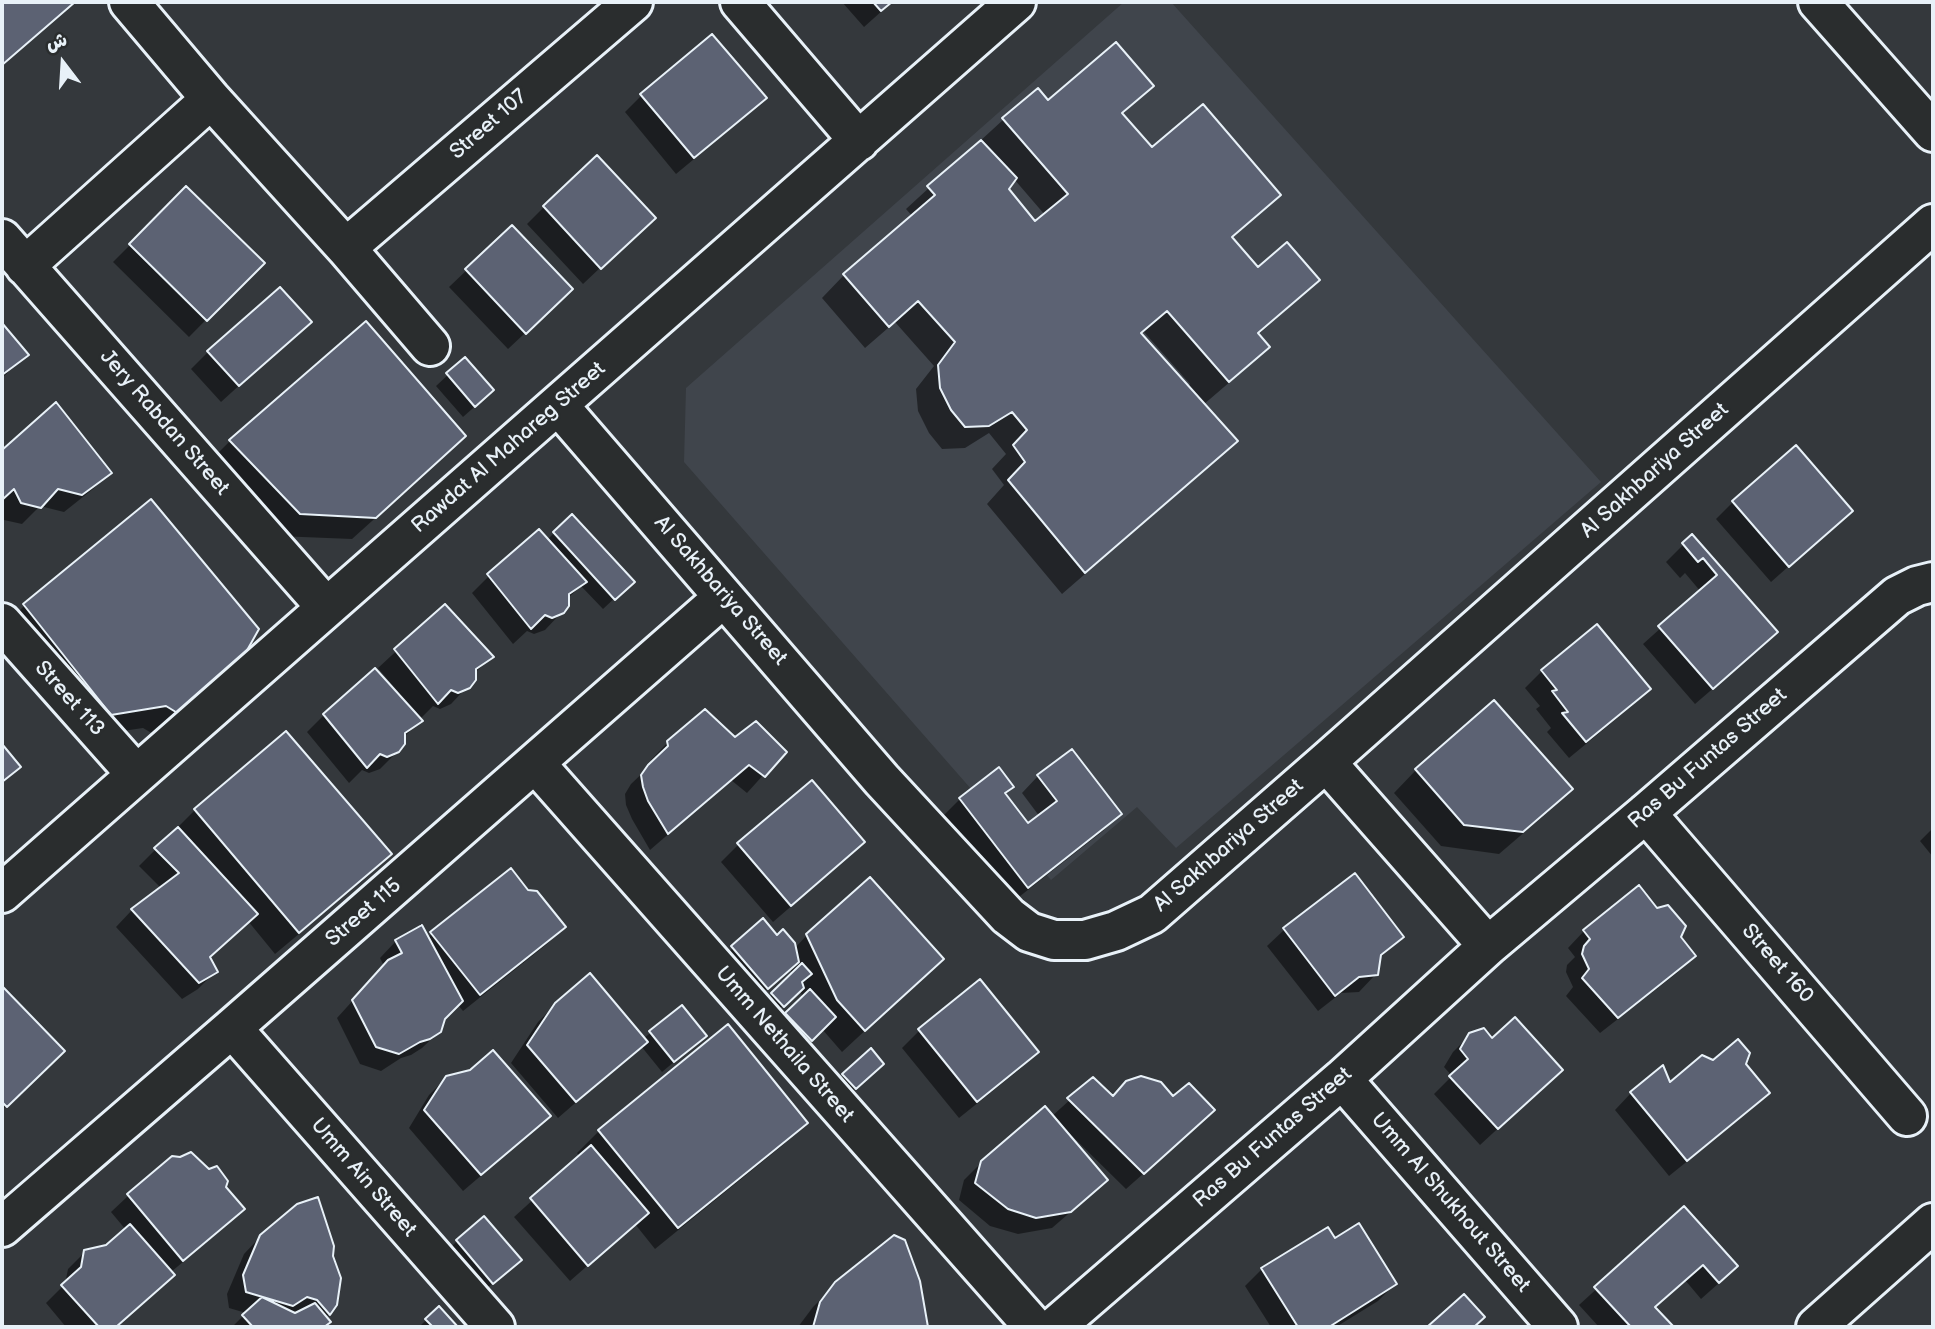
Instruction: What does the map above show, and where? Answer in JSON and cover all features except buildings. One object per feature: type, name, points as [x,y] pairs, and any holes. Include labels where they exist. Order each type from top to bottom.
[{"type":"street","points":[[129,2],[429,346]]},
{"type":"street","name":"Street 107","points":[[346,248],[633,2]]},
{"type":"street","points":[[740,2],[859,141]]},
{"type":"street","name":"Rawdat Al Mahareg Street","points":[[2,893],[1016,2]]},
{"type":"street","points":[[1818,2],[1933,132]]},
{"type":"street","points":[[13,252],[211,99]]},
{"type":"street","name":"Al Sakhbariya Street","points":[[558,405],[882,780],[1007,916],[1029,932],[1054,940],[1085,940],[1116,931],[1152,914],[1933,224]]},
{"type":"street","name":"Jery Rabdan Street","points":[[13,252],[326,607]]},
{"type":"street","name":"Ras Bu Funtas Street","points":[[1055,1327],[1342,1079],[1488,946],[1897,596],[1933,582]]},
{"type":"street","name":"Street 115","points":[[2,1227],[724,597]]},
{"type":"street","name":"Street 113","points":[[2,623],[136,774]]},
{"type":"street","points":[[1326,762],[1488,946]]},
{"type":"street","name":"Umm Nethaila Street","points":[[535,763],[1034,1327]]},
{"type":"street","name":"Street 160","points":[[1646,813],[1907,1116]]},
{"type":"street","name":"Umm Ain Street","points":[[232,1028],[495,1327]]},
{"type":"street","name":"Umm Al Shukhout Street","points":[[1342,1079],[1559,1327]]},
{"type":"street","points":[[1816,1327],[1933,1223]]},
{"type":"shaded area","points":[[1124,2],[1171,2],[1601,482],[1176,848],[1137,807],[1051,880],[684,462],[686,388]]}]
